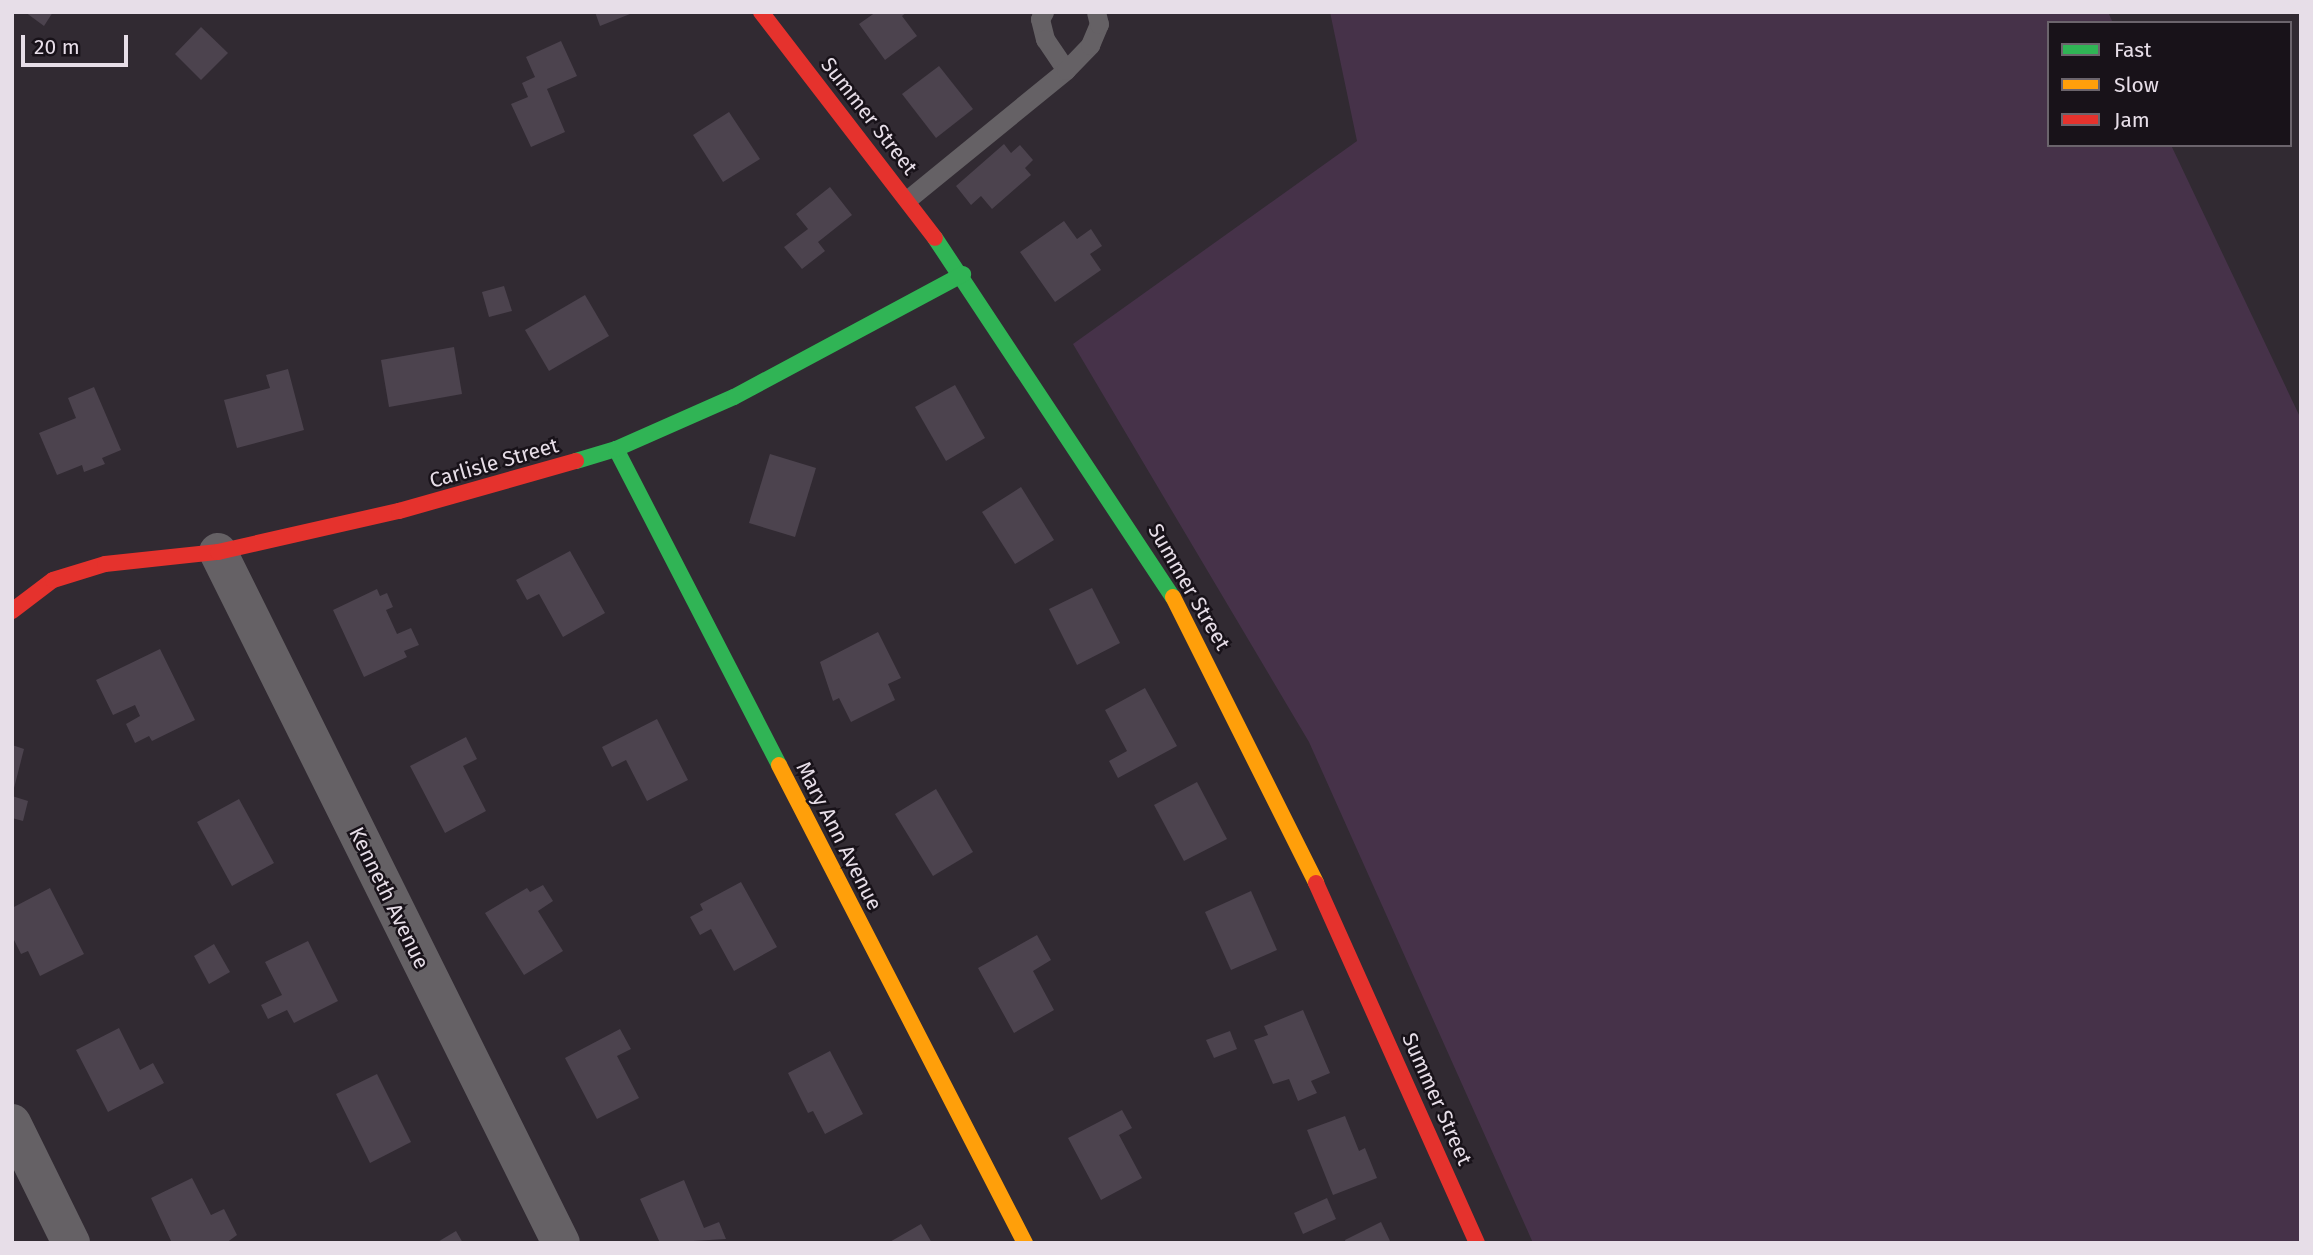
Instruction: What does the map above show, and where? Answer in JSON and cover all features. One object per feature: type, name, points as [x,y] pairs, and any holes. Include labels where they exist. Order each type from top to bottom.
[{"type":"street","name":"Summer Street","points":[[761,12],[908,199],[963,274],[1139,540],[1206,657],[1304,857],[1477,1243]]},
{"type":"street","name":"Carlisle Street","points":[[12,611],[53,580],[105,564],[218,552],[399,511],[616,449],[734,397],[963,274]]},
{"type":"street","name":"Mary Ann Avenue","points":[[616,449],[1025,1243]]},
{"type":"street","name":"Kenneth Avenue","points":[[218,552],[561,1243]]},
{"type":"street","points":[[12,1123],[71,1243]]},
{"type":"lane","points":[[1044,12],[1040,19],[1045,39],[1066,70]]},
{"type":"lane","points":[[908,199],[1066,70],[1090,45],[1099,24],[1096,12]]},
{"type":"shaded area","points":[[1330,12],[2108,12],[2112,21],[2047,21],[2047,147],[2172,147],[2301,419],[2301,1243],[1533,1243],[1309,742],[1073,344],[1357,141]]},
{"type":"building","points":[[25,12],[53,12],[44,26]]},
{"type":"building","points":[[595,12],[635,12],[600,26]]},
{"type":"building","points":[[876,12],[907,12],[902,16],[917,36],[885,60],[859,24]]},
{"type":"building","points":[[201,27],[228,53],[201,80],[175,54]]},
{"type":"building","points":[[561,41],[577,76],[547,89],[565,132],[531,147],[511,104],[528,97],[522,83],[535,77],[526,57]]},
{"type":"building","points":[[939,66],[973,109],[936,138],[902,94]]},
{"type":"building","points":[[729,112],[760,159],[723,182],[693,135]]},
{"type":"building","points":[[1004,144],[1011,153],[1020,145],[1033,160],[1025,168],[1031,175],[992,209],[981,196],[971,205],[956,186]]},
{"type":"building","points":[[830,187],[852,215],[818,242],[825,251],[802,269],[784,247],[808,229],[796,214]]},
{"type":"building","points":[[1064,221],[1077,239],[1091,229],[1102,246],[1090,254],[1101,270],[1055,302],[1020,252]]},
{"type":"building","points":[[504,286],[512,311],[489,317],[482,292]]},
{"type":"building","points":[[585,295],[609,336],[549,371],[525,330]]},
{"type":"building","points":[[454,347],[462,394],[389,407],[381,360]]},
{"type":"building","points":[[288,369],[304,430],[237,448],[224,400],[270,388],[266,375]]},
{"type":"building","points":[[955,385],[985,438],[946,461],[915,407]]},
{"type":"building","points":[[94,387],[121,450],[102,458],[105,464],[84,472],[82,465],[57,475],[39,433],[76,418],[68,398]]},
{"type":"building","points":[[770,454],[816,468],[795,537],[749,523]]},
{"type":"building","points":[[1021,487],[1054,540],[1015,564],[982,512]]},
{"type":"building","points":[[570,551],[605,613],[563,637],[539,594],[527,600],[516,580]]},
{"type":"building","points":[[1092,588],[1120,643],[1077,665],[1049,609]]},
{"type":"building","points":[[377,589],[380,596],[387,593],[393,607],[386,610],[397,634],[411,628],[419,645],[404,651],[407,657],[364,677],[333,610]]},
{"type":"building","points":[[878,632],[901,678],[888,684],[895,700],[851,722],[839,698],[833,701],[820,662]]},
{"type":"building","points":[[160,649],[195,720],[152,741],[149,736],[135,743],[126,724],[140,716],[135,705],[113,715],[96,680]]},
{"type":"building","points":[[1145,688],[1177,746],[1118,778],[1109,761],[1127,751],[1105,710]]},
{"type":"building","points":[[657,719],[688,780],[647,801],[626,760],[612,767],[602,747]]},
{"type":"building","points":[[466,737],[477,759],[463,766],[486,811],[445,833],[410,766]]},
{"type":"building","points":[[12,745],[24,749],[13,792],[12,792]]},
{"type":"building","points":[[1197,782],[1227,839],[1184,861],[1154,805]]},
{"type":"building","points":[[936,789],[973,852],[933,876],[895,814]]},
{"type":"building","points":[[12,796],[28,801],[23,821],[12,818]]},
{"type":"building","points":[[239,799],[274,863],[232,886],[197,822]]},
{"type":"building","points":[[741,882],[777,947],[734,971],[711,929],[700,935],[690,917],[703,910],[700,904]]},
{"type":"building","points":[[543,885],[553,901],[538,911],[563,951],[524,975],[485,913],[527,888],[530,892]]},
{"type":"building","points":[[50,888],[84,954],[40,976],[28,951],[21,954],[12,936],[12,908]]},
{"type":"building","points":[[1251,891],[1277,950],[1231,970],[1205,912]]},
{"type":"building","points":[[1037,935],[1051,960],[1033,971],[1054,1010],[1014,1033],[978,968]]},
{"type":"building","points":[[308,941],[338,1001],[294,1023],[287,1010],[268,1019],[261,1005],[282,995],[265,962]]},
{"type":"building","points":[[214,944],[230,972],[209,984],[194,956]]},
{"type":"building","points":[[1303,1010],[1330,1073],[1311,1081],[1317,1093],[1298,1101],[1289,1079],[1273,1084],[1254,1040],[1268,1035],[1264,1026]]},
{"type":"building","points":[[119,1028],[140,1070],[153,1063],[164,1083],[108,1112],[76,1050]]},
{"type":"building","points":[[620,1029],[631,1049],[617,1056],[639,1098],[597,1119],[565,1058]]},
{"type":"building","points":[[1230,1031],[1237,1049],[1214,1058],[1206,1040]]},
{"type":"building","points":[[830,1051],[863,1114],[825,1134],[813,1111],[808,1113],[788,1073]]},
{"type":"building","points":[[377,1074],[411,1142],[370,1163],[336,1094]]},
{"type":"building","points":[[1122,1110],[1132,1128],[1119,1135],[1142,1178],[1101,1200],[1068,1138]]},
{"type":"building","points":[[1345,1116],[1359,1151],[1365,1148],[1377,1178],[1333,1195],[1307,1130]]},
{"type":"building","points":[[192,1178],[211,1215],[224,1209],[237,1235],[226,1243],[172,1243],[151,1198]]},
{"type":"building","points":[[684,1180],[704,1228],[719,1222],[726,1239],[660,1243],[640,1199]]},
{"type":"building","points":[[1327,1198],[1336,1219],[1303,1234],[1294,1213]]},
{"type":"building","points":[[1381,1222],[1391,1243],[1346,1243],[1345,1240]]},
{"type":"building","points":[[921,1224],[932,1243],[888,1243]]},
{"type":"building","points":[[456,1231],[463,1243],[436,1243]]},
{"type":"traffic: fast","points":[[935,238],[1173,597]]},
{"type":"traffic: fast","points":[[576,461],[616,449],[734,397],[963,274]]},
{"type":"traffic: fast","points":[[616,449],[779,765]]},
{"type":"traffic: slow","points":[[1173,597],[1316,883]]},
{"type":"traffic: slow","points":[[779,765],[1025,1243]]},
{"type":"traffic: jam","points":[[761,12],[935,238]]},
{"type":"traffic: jam","points":[[12,611],[53,580],[105,564],[218,552],[399,511],[576,461]]},
{"type":"traffic: jam","points":[[1316,883],[1477,1243]]}]
